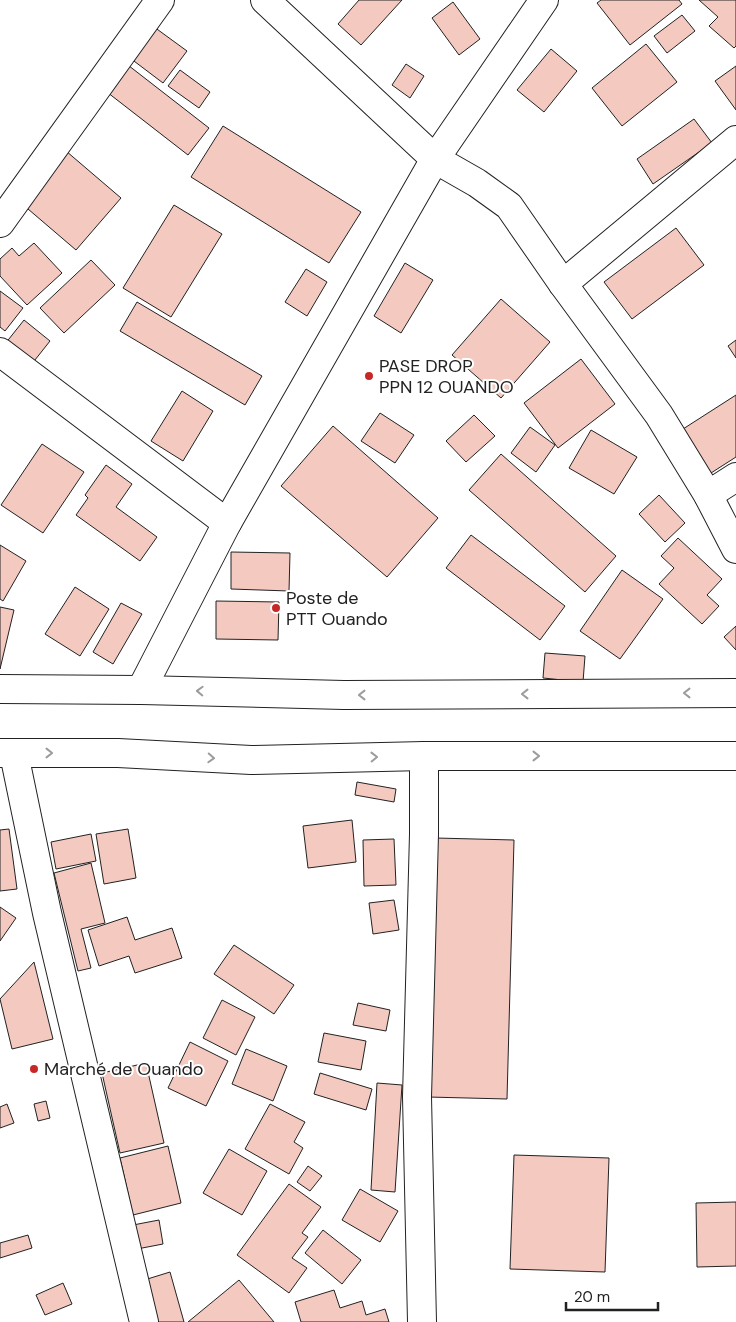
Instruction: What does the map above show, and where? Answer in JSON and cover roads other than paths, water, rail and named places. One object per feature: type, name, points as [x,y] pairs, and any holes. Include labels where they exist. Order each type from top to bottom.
[{"type":"main road","points":[[0,223],[160,0]]},
{"type":"main road","points":[[265,0],[435,159],[477,183],[509,206],[563,284],[659,415],[708,495],[736,549]]},
{"type":"main road","points":[[141,690],[227,523],[435,159],[544,0]]},
{"type":"main road","points":[[563,284],[736,140]]},
{"type":"main road","points":[[0,352],[227,523]]},
{"type":"main road","points":[[708,495],[736,477]]},
{"type":"main road","points":[[0,689],[141,690],[344,696],[736,693]]},
{"type":"main road","points":[[144,1322],[7,753],[118,753],[251,760],[424,756],[736,756]]},
{"type":"main road","points":[[422,1322],[417,1097],[424,834],[424,756]]},
{"type":"place","name":"PASE DROP PPN 12 OUANDO","points":[[369,376]]},
{"type":"place","name":"Poste de PTT Ouando","points":[[276,608]]},
{"type":"place","name":"Marché de Ouando","points":[[34,1069]]}]
